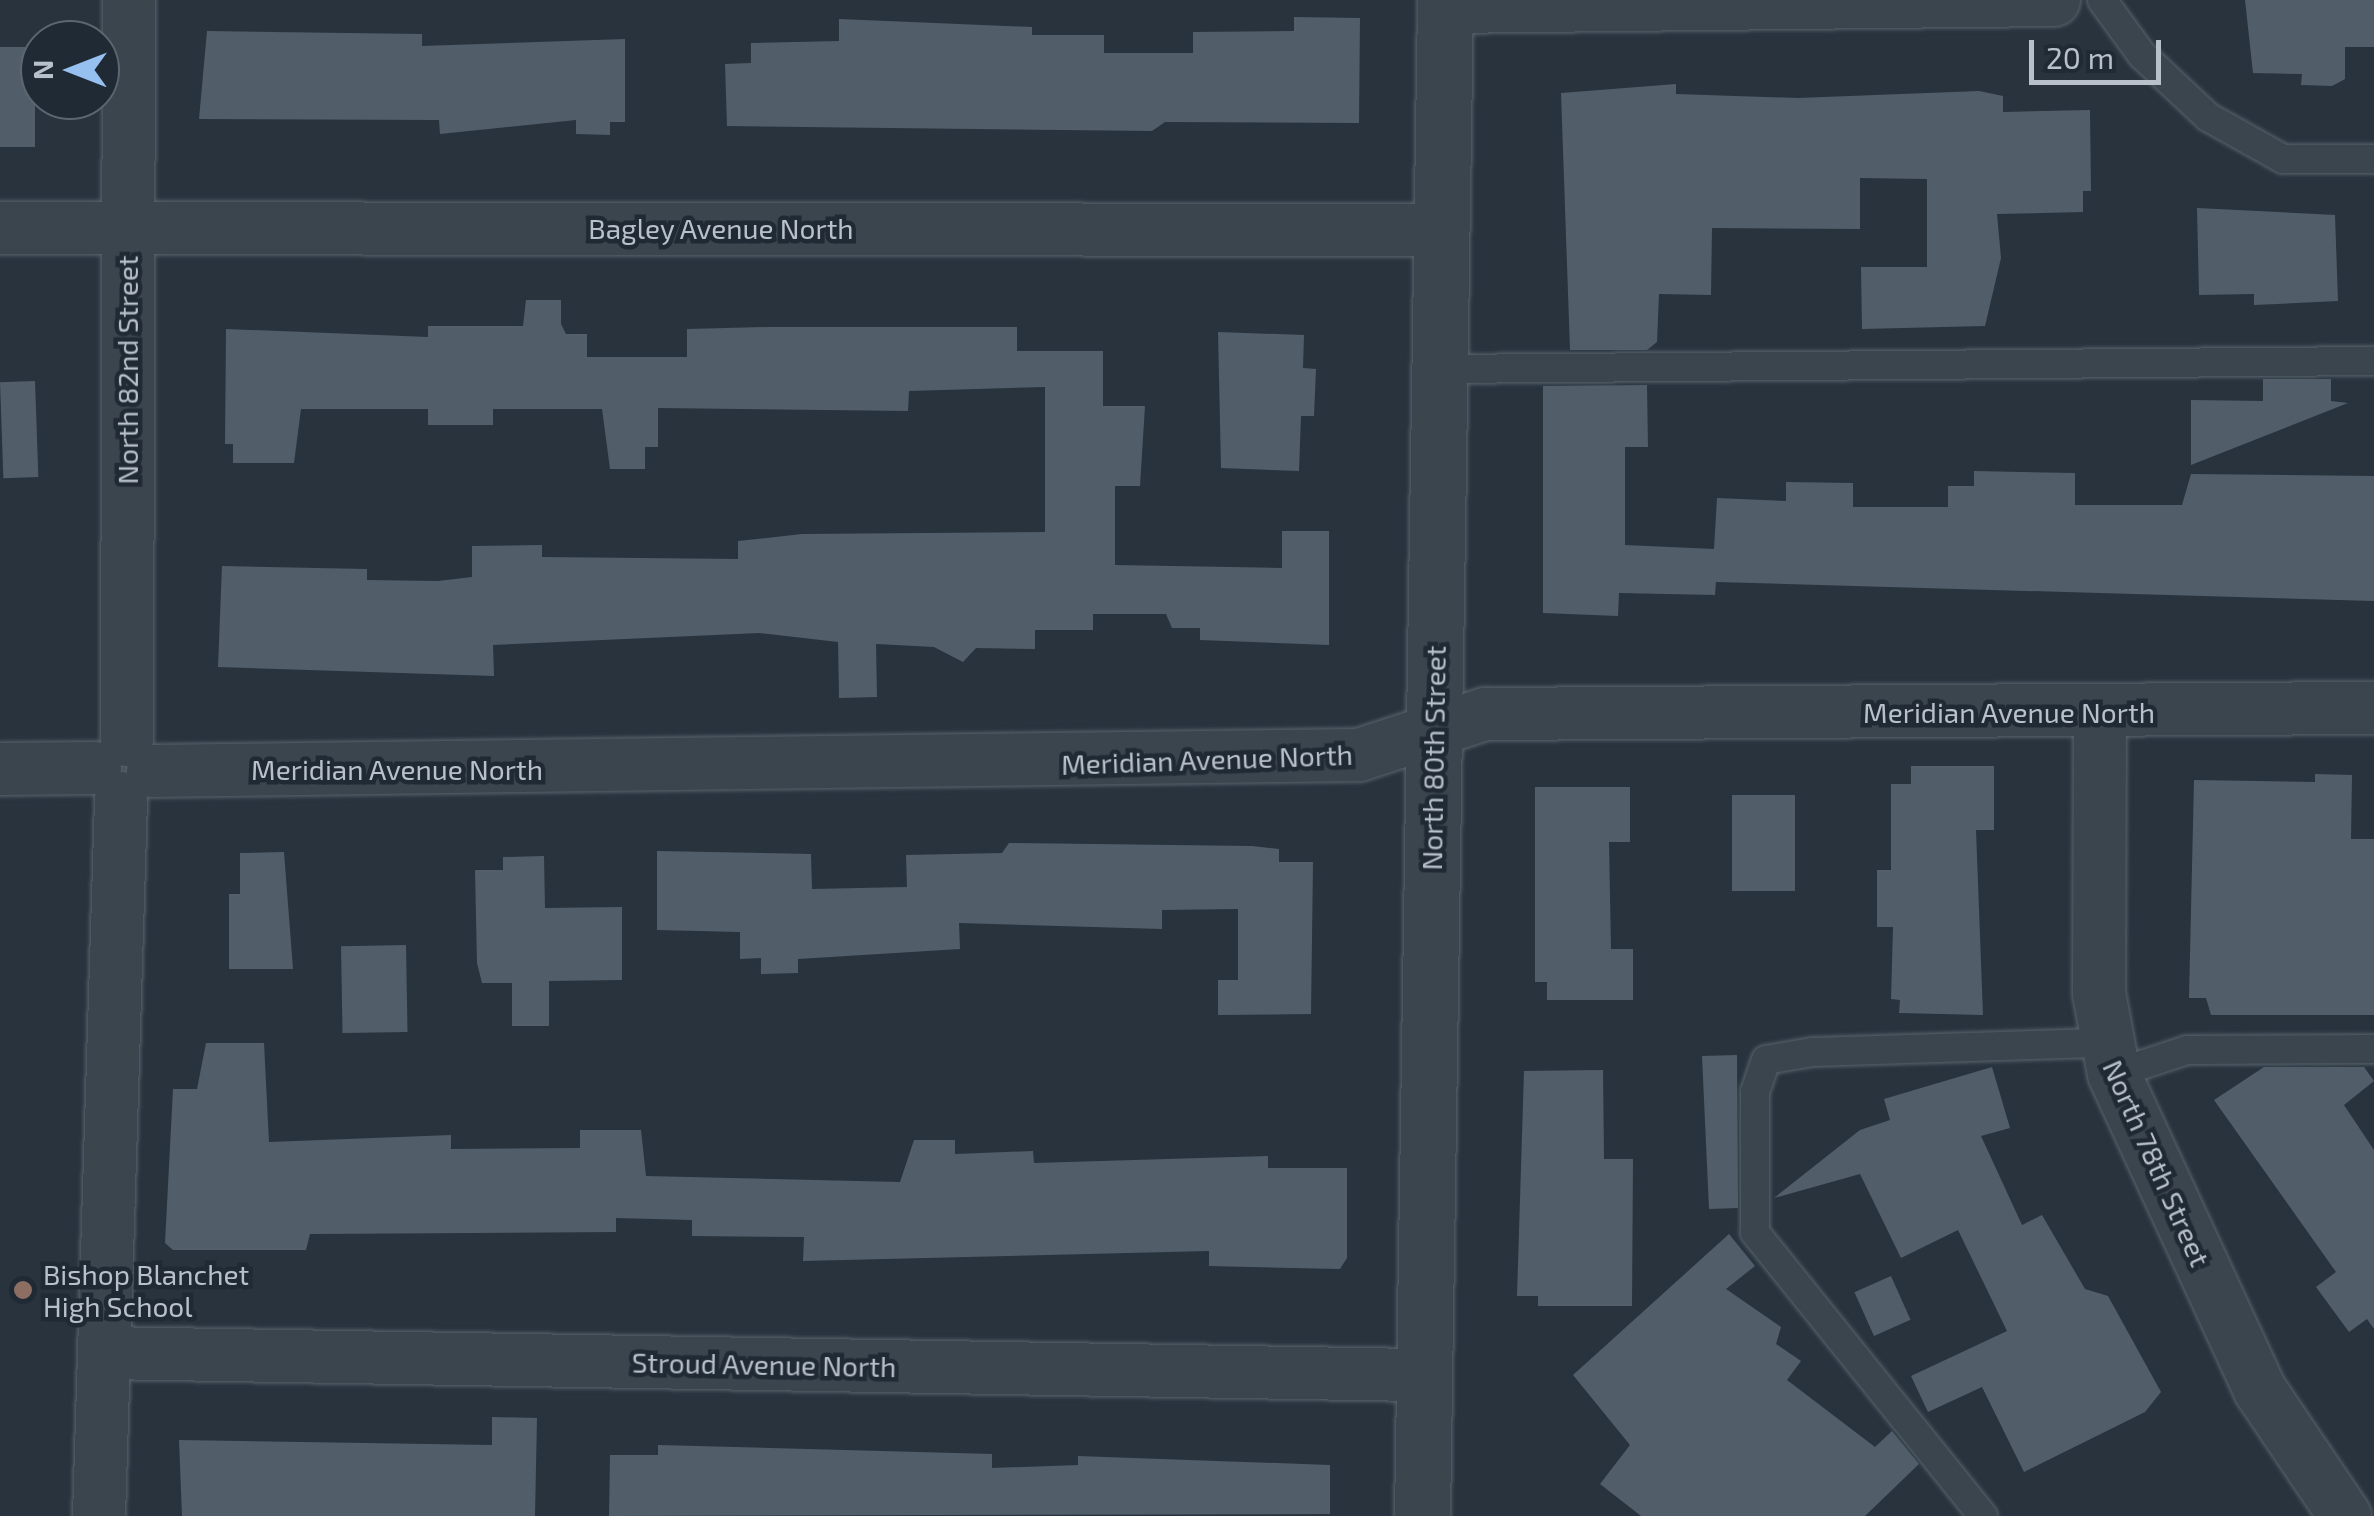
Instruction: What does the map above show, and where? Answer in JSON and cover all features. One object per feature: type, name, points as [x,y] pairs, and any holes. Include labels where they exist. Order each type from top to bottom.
[{"type":"street","name":"North 82nd Street","points":[[99,1516],[124,769],[129,0]]},
{"type":"street","points":[[1445,4],[2054,0]]},
{"type":"street","name":"North 80th Street","points":[[1422,1516],[1445,4]]},
{"type":"street","name":"Bagley Avenue North","points":[[0,228],[1442,230]]},
{"type":"street","name":"Meridian Avenue North","points":[[0,769],[1359,756],[1434,725],[1485,714],[2374,708]]},
{"type":"street","name":"North 78th Street","points":[[2100,712],[2110,1058],[2260,1390],[2345,1516]]},
{"type":"street","name":"Stroud Avenue North","points":[[104,1354],[1423,1375]]},
{"type":"lane","points":[[2102,0],[2142,55],[2208,117],[2283,160],[2374,158]]},
{"type":"lane","points":[[1440,369],[2374,361]]},
{"type":"lane","points":[[1983,1516],[1754,1232],[1754,1092],[1766,1060],[1812,1052],[2110,1058],[2187,1050],[2374,1049]]},
{"type":"building","points":[[2245,0],[2374,0],[2374,47],[2345,47],[2345,79],[2332,86],[2301,85],[2302,74],[2253,73]]},
{"type":"building","points":[[1294,17],[1360,18],[1359,123],[1165,122],[1152,131],[727,126],[725,64],[751,63],[751,43],[839,41],[839,19],[1032,27],[1032,35],[1104,35],[1104,53],[1193,53],[1193,32],[1294,31]]},
{"type":"building","points":[[207,31],[422,34],[422,46],[625,39],[625,122],[610,122],[610,135],[576,134],[576,120],[440,134],[439,120],[199,119]]},
{"type":"building","points":[[0,47],[20,47],[20,120],[35,120],[35,147],[0,147]]},
{"type":"building","points":[[1676,84],[1676,94],[1798,98],[1979,91],[2003,96],[2003,112],[2090,110],[2091,191],[2083,191],[2083,212],[1997,214],[2001,258],[1985,326],[1862,329],[1861,267],[1927,267],[1927,179],[1860,178],[1860,229],[1712,228],[1711,295],[1659,294],[1657,342],[1647,350],[1570,350],[1561,93]]},
{"type":"building","points":[[2197,208],[2335,215],[2338,301],[2254,305],[2254,294],[2199,295]]},
{"type":"building","points":[[526,300],[561,300],[561,324],[566,334],[587,334],[587,357],[687,357],[687,329],[769,327],[1017,327],[1017,351],[1103,351],[1103,406],[1145,406],[1140,486],[1115,486],[1115,565],[1282,568],[1282,531],[1329,531],[1329,645],[1200,640],[1200,628],[1172,628],[1166,614],[1093,614],[1093,630],[1035,630],[1035,649],[976,648],[963,662],[934,647],[876,644],[877,697],[839,698],[838,642],[759,633],[493,645],[494,676],[218,667],[222,566],[367,569],[367,580],[438,581],[472,577],[472,546],[542,545],[542,557],[738,559],[738,541],[802,534],[1045,532],[1045,387],[909,391],[908,411],[658,408],[658,447],[645,447],[645,469],[610,469],[602,409],[493,409],[493,425],[428,425],[428,409],[301,409],[294,463],[233,463],[233,444],[225,444],[226,329],[428,337],[428,326],[523,326]]},
{"type":"building","points":[[1218,332],[1304,335],[1303,368],[1316,369],[1314,416],[1301,416],[1299,471],[1221,468]]},
{"type":"building","points":[[2263,379],[2331,379],[2331,401],[2348,403],[2191,465],[2191,400],[2263,401]]},
{"type":"building","points":[[35,381],[38,477],[3,478],[0,382]]},
{"type":"building","points":[[1647,385],[1648,447],[1625,447],[1625,545],[1714,549],[1717,498],[1786,501],[1786,482],[1853,483],[1853,507],[1948,507],[1948,486],[1974,486],[1974,471],[2075,473],[2075,505],[2182,505],[2191,474],[2374,476],[2374,601],[1716,582],[1715,595],[1619,593],[1618,616],[1543,613],[1543,386]]},
{"type":"building","points":[[1911,766],[1994,766],[1994,830],[1976,830],[1983,1015],[1899,1013],[1900,1000],[1891,999],[1893,927],[1877,927],[1877,870],[1891,870],[1891,784],[1911,784]]},
{"type":"building","points":[[2315,774],[2352,775],[2351,839],[2374,839],[2374,1015],[2211,1015],[2206,998],[2189,998],[2194,780],[2315,782]]},
{"type":"building","points":[[1535,787],[1630,787],[1630,842],[1609,842],[1611,949],[1633,949],[1633,1000],[1547,1000],[1547,982],[1535,982]]},
{"type":"building","points":[[1732,795],[1795,795],[1795,891],[1732,891]]},
{"type":"building","points":[[1009,843],[1252,846],[1279,849],[1279,862],[1313,862],[1311,1014],[1218,1015],[1218,980],[1238,980],[1238,909],[1162,910],[1162,929],[959,923],[960,949],[798,959],[798,973],[761,974],[761,958],[740,959],[740,932],[657,930],[657,851],[811,854],[812,889],[907,887],[906,855],[1002,853]]},
{"type":"building","points":[[284,852],[293,969],[229,969],[229,894],[240,894],[240,853]]},
{"type":"building","points":[[544,856],[545,908],[622,907],[622,980],[549,981],[549,1026],[512,1026],[512,983],[482,983],[477,963],[475,870],[503,870],[503,857]]},
{"type":"building","points":[[406,945],[408,1032],[343,1033],[341,946]]},
{"type":"building","points":[[206,1043],[264,1043],[269,1142],[451,1135],[451,1149],[580,1148],[580,1130],[641,1130],[646,1176],[900,1182],[914,1140],[955,1140],[955,1154],[1033,1151],[1034,1163],[1268,1156],[1268,1168],[1347,1168],[1347,1258],[1340,1269],[1209,1266],[1209,1251],[803,1261],[804,1237],[692,1236],[692,1220],[616,1218],[616,1232],[310,1234],[306,1250],[173,1250],[165,1243],[173,1089],[197,1089]]},
{"type":"building","points":[[1737,1055],[1738,1208],[1709,1209],[1702,1056]]},
{"type":"building","points":[[1992,1067],[2010,1128],[1981,1136],[2022,1225],[2042,1215],[2085,1289],[2108,1296],[2161,1392],[2145,1412],[2024,1472],[1982,1387],[1928,1412],[1911,1376],[2007,1331],[1958,1230],[1901,1258],[1860,1174],[1774,1198],[1860,1130],[1890,1120],[1884,1099]]},
{"type":"building","points":[[2264,1067],[2364,1067],[2374,1081],[2344,1105],[2374,1150],[2374,1329],[2367,1319],[2349,1332],[2316,1287],[2336,1272],[2214,1100]]},
{"type":"building","points":[[1603,1070],[1604,1159],[1633,1159],[1632,1306],[1538,1306],[1538,1296],[1517,1296],[1524,1071]]},
{"type":"building","points":[[1729,1234],[1755,1266],[1726,1289],[1781,1327],[1776,1344],[1801,1361],[1787,1380],[1875,1447],[1892,1431],[1919,1464],[1865,1516],[1641,1516],[1600,1484],[1630,1445],[1573,1375]]},
{"type":"building","points":[[1891,1276],[1911,1320],[1874,1336],[1854,1292]]},
{"type":"building","points":[[492,1417],[537,1418],[535,1516],[182,1516],[179,1440],[492,1445]]},
{"type":"building","points":[[658,1445],[992,1454],[992,1468],[1078,1465],[1078,1456],[1330,1465],[1330,1514],[609,1516],[610,1455],[658,1455]]},
{"type":"place","name":"Bishop Blanchet High School","points":[[23,1290]]}]
